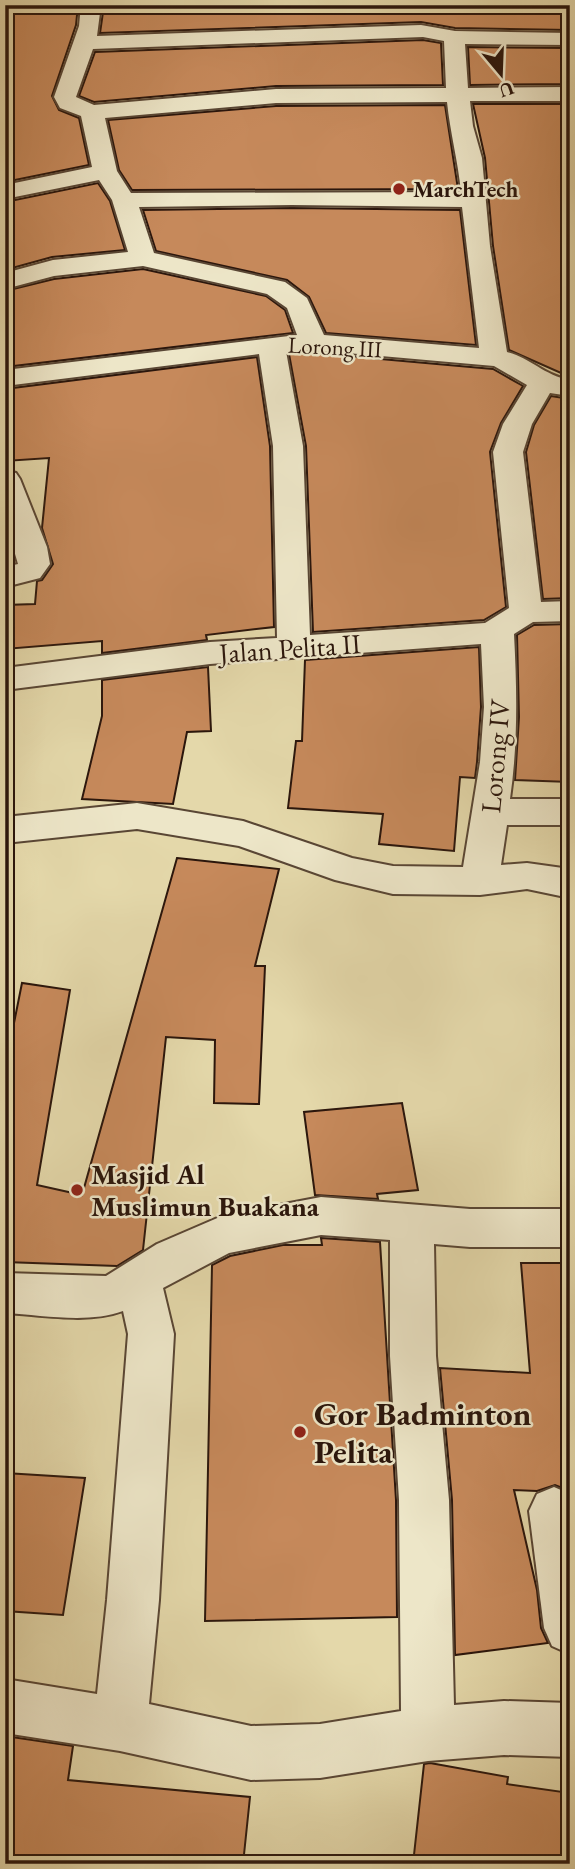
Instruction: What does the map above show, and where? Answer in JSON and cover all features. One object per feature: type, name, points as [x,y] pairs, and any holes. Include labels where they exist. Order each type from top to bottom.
[{"type":"street","points":[[91,5],[85,43],[73,69],[65,97],[68,103],[92,112],[276,96],[570,94]]},
{"type":"street","points":[[85,43],[255,39],[417,22],[454,37],[570,39]]},
{"type":"street","points":[[454,37],[461,126],[470,158],[477,246],[494,358]]},
{"type":"street","points":[[92,112],[105,171],[124,200],[143,258]]},
{"type":"street","points":[[5,192],[105,171]]},
{"type":"street","points":[[124,200],[475,200]]},
{"type":"street","points":[[5,281],[53,268],[143,258],[276,288],[291,294],[298,302],[313,342]]},
{"type":"street","name":"Lorong III","points":[[294,646],[288,446],[271,344],[313,342],[494,358],[509,361],[556,386]]},
{"type":"street","points":[[5,378],[271,344]]},
{"type":"street","name":"Lorong IV","points":[[480,881],[498,762],[512,621],[508,453],[512,432],[522,413],[556,386]]},
{"type":"street","points":[[5,479],[34,564],[29,571],[5,577]]},
{"type":"street","name":"Jalan Pelita II","points":[[5,679],[145,660],[294,646],[455,637],[512,621],[570,611]]},
{"type":"street","points":[[491,812],[570,811]]},
{"type":"street","points":[[5,830],[137,816],[243,834],[348,871],[393,880],[480,881],[527,876],[560,880],[570,884]]},
{"type":"street","points":[[5,1293],[83,1297],[113,1295],[173,1258],[222,1235],[321,1216],[470,1228],[570,1228]]},
{"type":"street","points":[[412,1222],[413,1356],[424,1500],[428,1734]]},
{"type":"street","points":[[120,1724],[133,1600],[151,1334],[139,1281]]},
{"type":"street","points":[[554,1511],[570,1628]]},
{"type":"street","points":[[5,1706],[120,1724],[251,1753],[320,1751],[428,1734],[504,1728],[570,1730]]},
{"type":"building","points":[[5,5],[78,5],[76,25],[52,96],[59,110],[79,118],[89,165],[5,182]]},
{"type":"building","points":[[104,5],[570,5],[570,30],[455,28],[421,22],[100,33]]},
{"type":"building","points":[[423,40],[441,43],[443,85],[276,86],[94,102],[79,96],[95,52]]},
{"type":"building","points":[[468,47],[570,48],[570,84],[470,85]]},
{"type":"building","points":[[473,104],[570,104],[570,377],[509,350],[493,246],[485,158]]},
{"type":"building","points":[[445,105],[458,189],[132,190],[119,170],[108,120],[276,106]]},
{"type":"building","points":[[98,183],[110,201],[125,250],[52,257],[5,270],[5,202]]},
{"type":"building","points":[[143,210],[460,210],[476,345],[326,333],[309,297],[287,280],[156,251]]},
{"type":"building","points":[[143,269],[266,296],[285,310],[293,333],[5,367],[5,291],[54,279]]},
{"type":"building","points":[[313,353],[493,369],[523,386],[501,423],[490,452],[506,607],[484,620],[313,632],[306,446],[289,354]]},
{"type":"building","points":[[257,357],[270,446],[274,627],[206,635],[207,640],[102,653],[102,641],[5,649],[5,605],[35,604],[37,581],[42,580],[53,564],[42,528],[49,458],[5,461],[5,389]]},
{"type":"building","points":[[551,396],[570,399],[570,598],[543,599],[526,452],[534,425]]},
{"type":"building","points":[[570,624],[570,782],[515,780],[519,717],[517,635],[534,625]]},
{"type":"building","points":[[479,647],[481,707],[477,762],[475,778],[460,777],[454,851],[379,844],[383,814],[288,808],[296,741],[302,741],[305,660]]},
{"type":"building","points":[[208,667],[211,731],[187,732],[173,804],[82,799],[102,716],[102,680]]},
{"type":"building","points":[[177,858],[279,869],[255,966],[265,966],[259,1104],[214,1103],[215,1040],[166,1037],[143,1250],[117,1266],[5,1262],[5,1068],[22,983],[70,990],[37,1185],[82,1195]]},
{"type":"building","points":[[402,1103],[418,1190],[377,1194],[378,1199],[315,1195],[304,1112]]},
{"type":"building","name":"Gor Badminton Pelita","points":[[321,1238],[380,1242],[396,1500],[397,1617],[205,1621],[212,1265],[230,1256],[283,1245],[322,1245]]},
{"type":"building","points":[[521,1263],[570,1263],[570,1491],[555,1485],[537,1491],[514,1490],[537,1590],[541,1628],[548,1643],[455,1655],[452,1500],[440,1368],[530,1373]]},
{"type":"building","points":[[5,1473],[85,1478],[63,1615],[5,1611]]},
{"type":"building","points":[[5,1736],[73,1746],[68,1780],[250,1797],[243,1864],[5,1864]]},
{"type":"building","points":[[424,1764],[508,1777],[507,1784],[570,1793],[570,1864],[413,1864]]},
{"type":"place","name":"MarchTech","points":[[399,189]]},
{"type":"place","name":"Masjid Al Muslimun Buakana","points":[[77,1190]]},
{"type":"place","name":"Gor Badminton Pelita","points":[[300,1432]]}]
